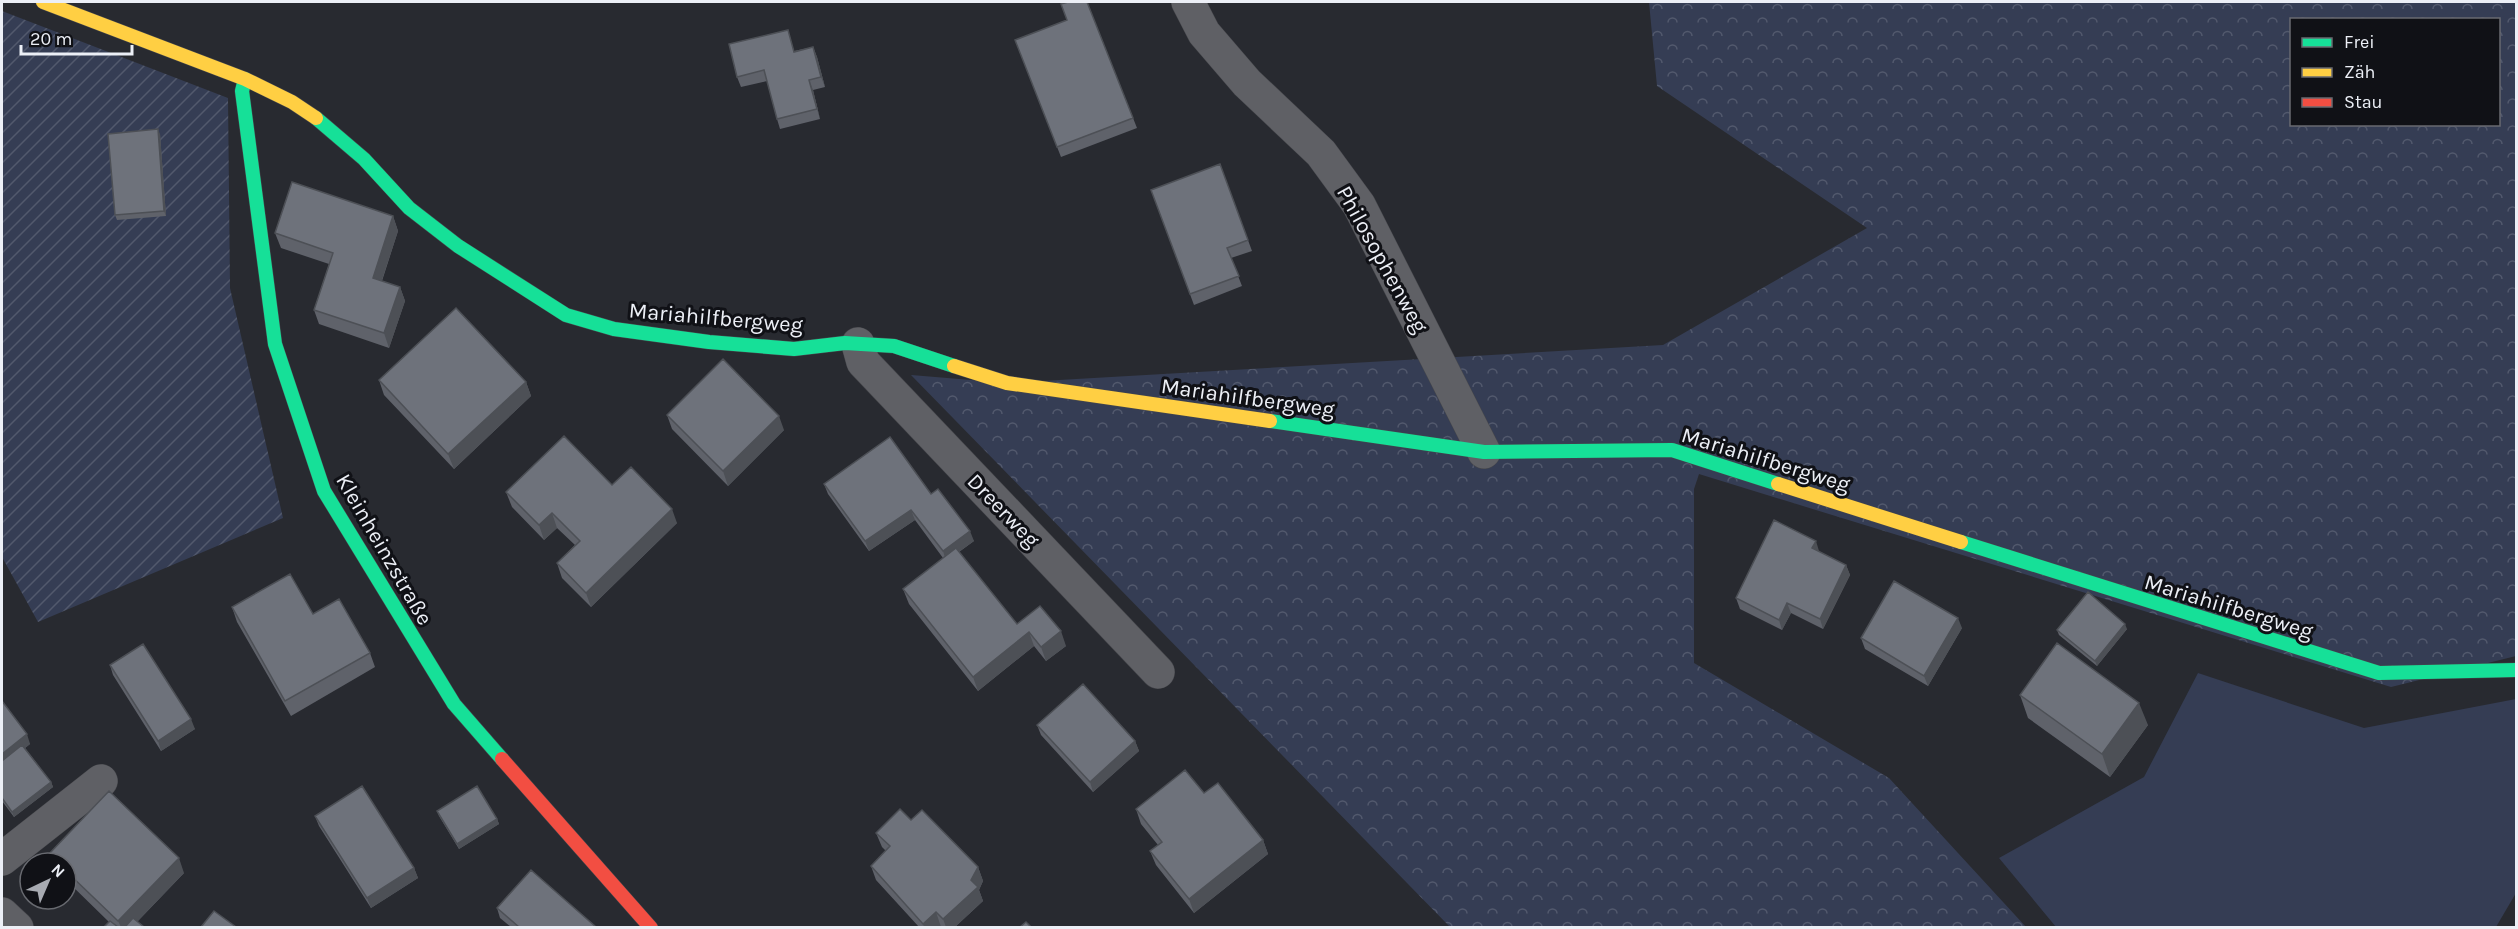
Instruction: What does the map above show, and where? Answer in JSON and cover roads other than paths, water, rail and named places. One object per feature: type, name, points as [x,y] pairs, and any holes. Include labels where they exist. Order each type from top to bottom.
[{"type":"street","name":"Mariahilfbergweg","points":[[43,2],[245,79],[292,102],[326,124],[364,159],[409,207],[487,266],[566,315],[614,329],[709,342],[794,349],[858,344],[894,346],[1007,383],[1484,452],[1672,450],[2094,586],[2379,673],[2517,670]]},
{"type":"street","name":"Philosophenweg","points":[[1188,2],[1204,33],[1247,83],[1321,153],[1359,205],[1484,452]]},
{"type":"street","name":"Kleinheinzstraße","points":[[245,79],[242,91],[275,344],[324,491],[454,704],[651,927]]},
{"type":"street","name":"Dreerweg","points":[[858,344],[863,362],[1158,672]]},
{"type":"street","points":[[2,859],[101,781]]},
{"type":"street","points":[[2,914],[17,927]]}]
